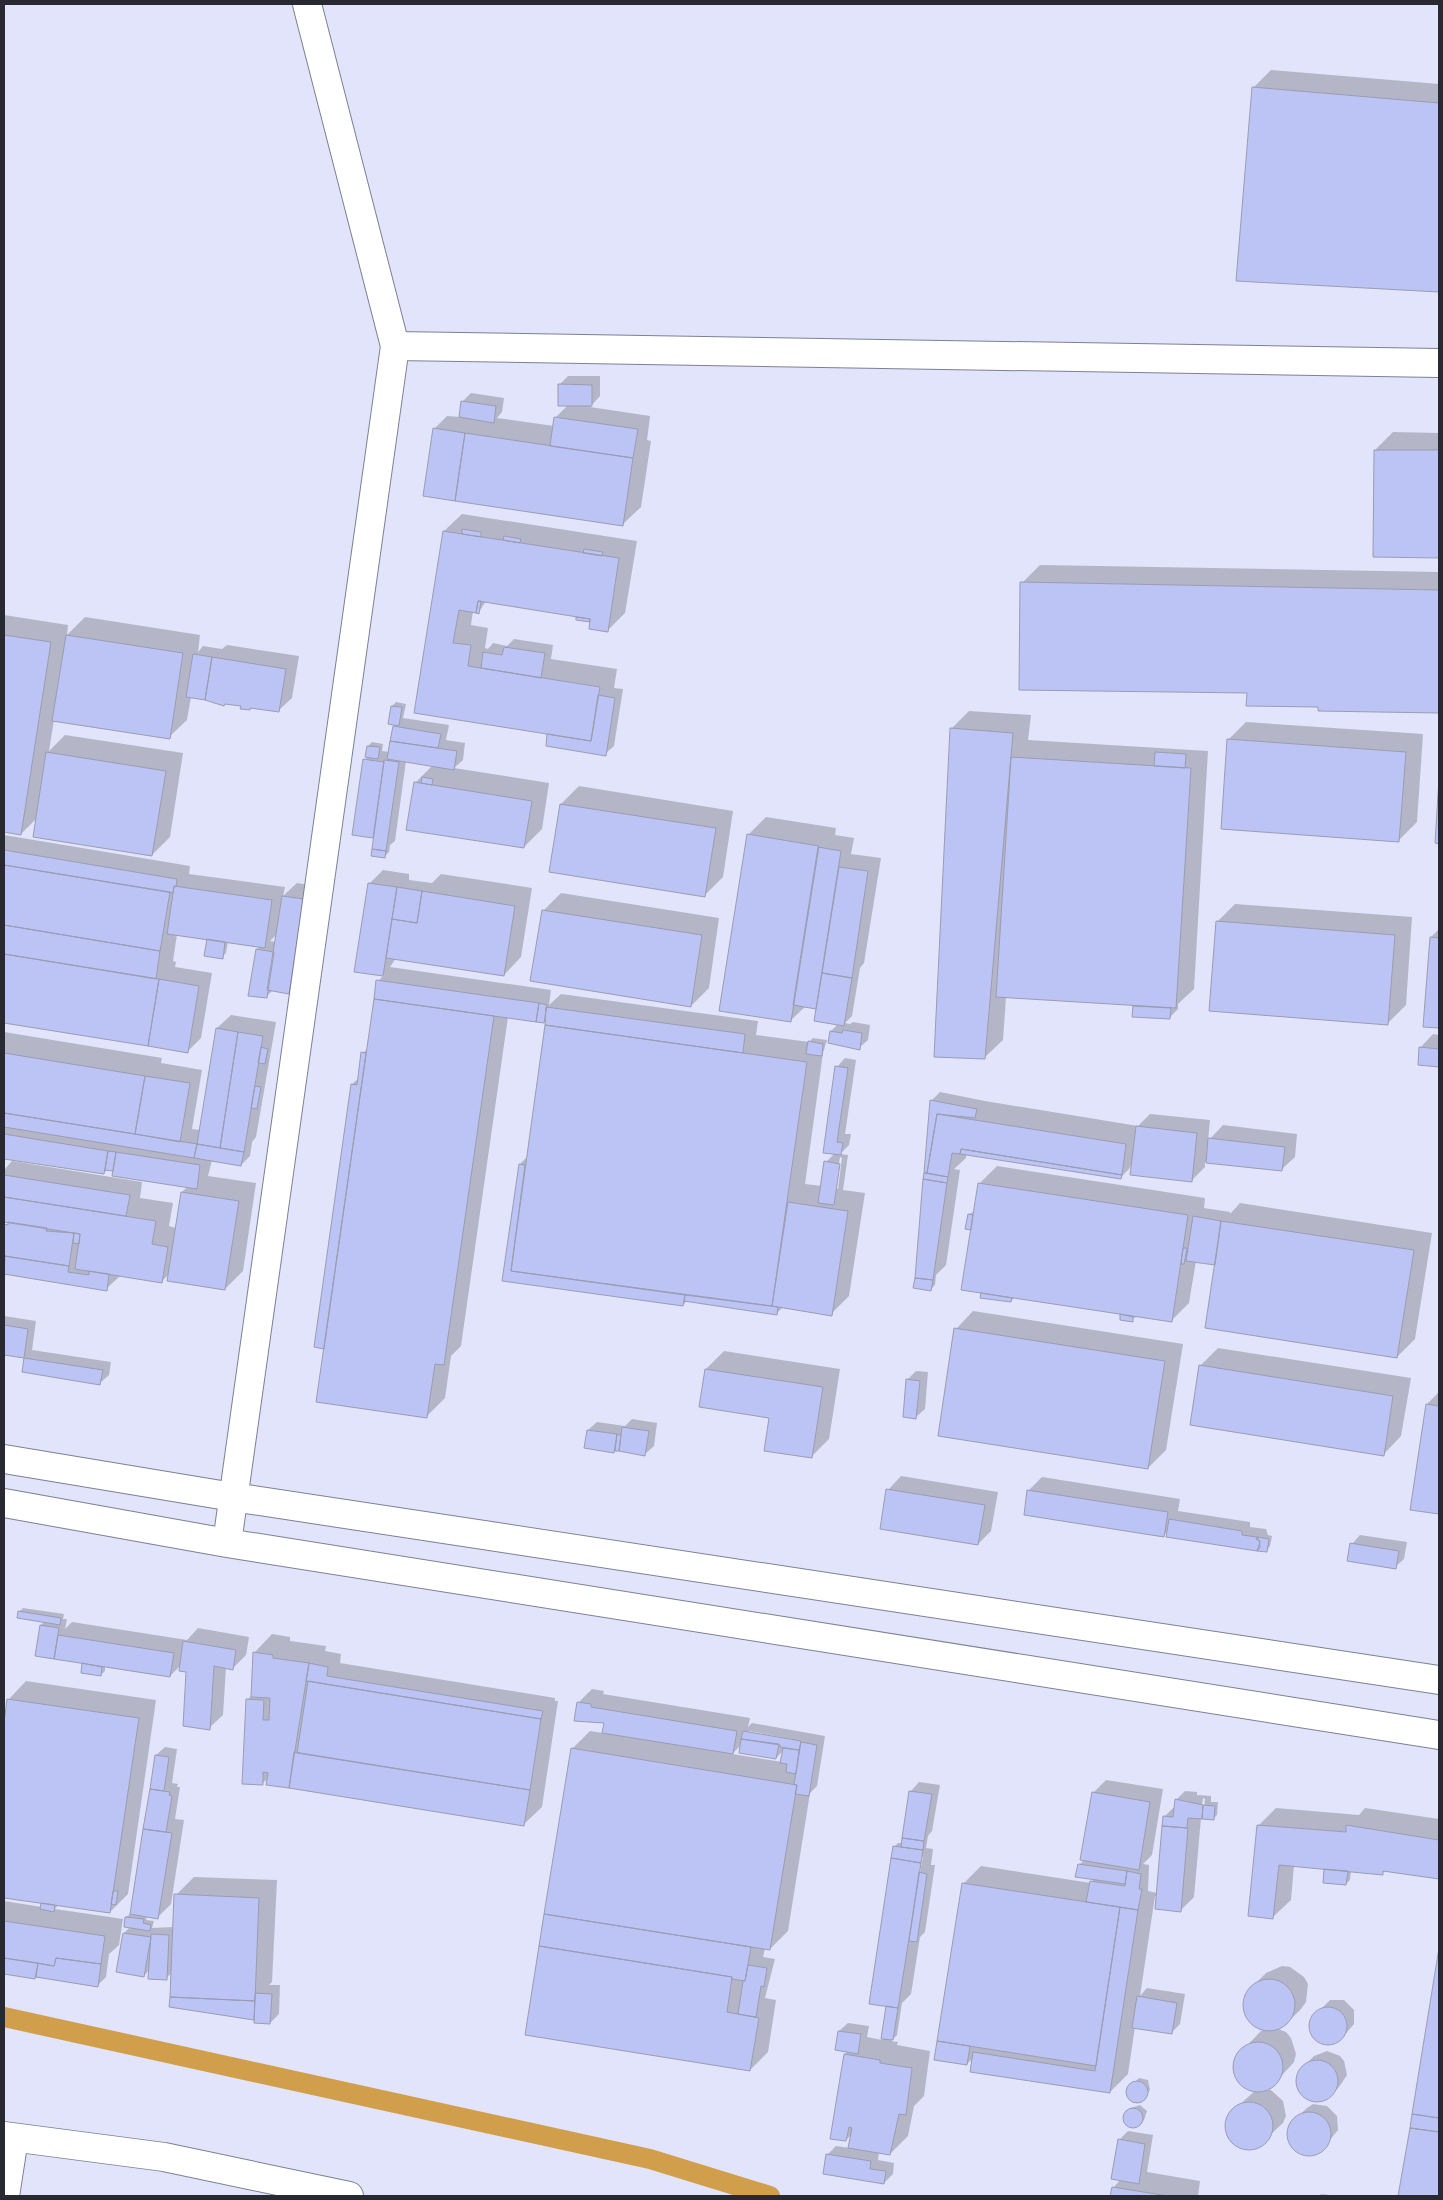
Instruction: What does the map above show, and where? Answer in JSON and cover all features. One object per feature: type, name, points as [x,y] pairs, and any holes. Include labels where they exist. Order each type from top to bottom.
[{"type":"street","points":[[227,1543],[394,346],[307,4]]},
{"type":"street","points":[[394,346],[1439,363]]},
{"type":"street","points":[[4,1458],[234,1497],[1439,1680]]},
{"type":"street","points":[[4,1503],[227,1543],[1439,1735]]},
{"type":"street","points":[[5,2196],[9,2137],[164,2157],[349,2196]]},
{"type":"building","points":[[1252,87],[1439,103],[1439,292],[1236,281]]},
{"type":"building","points":[[558,384],[592,385],[592,406],[558,406]]},
{"type":"building","points":[[461,401],[496,406],[494,423],[459,417]]},
{"type":"building","points":[[554,417],[638,429],[633,458],[550,446]]},
{"type":"building","points":[[433,428],[465,433],[455,501],[423,496]]},
{"type":"building","points":[[465,433],[633,458],[623,526],[455,501]]},
{"type":"building","points":[[1374,450],[1439,450],[1439,558],[1373,557]]},
{"type":"building","points":[[462,529],[481,532],[481,537],[462,534]]},
{"type":"building","points":[[443,531],[619,558],[608,632],[589,629],[590,619],[478,601],[476,613],[459,610],[453,643],[471,645],[468,666],[600,687],[591,741],[414,713]]},
{"type":"building","points":[[504,536],[521,539],[520,543],[503,540]]},
{"type":"building","points":[[584,549],[603,552],[602,556],[583,553]]},
{"type":"building","points":[[1020,582],[1439,590],[1439,713],[1318,711],[1318,707],[1246,706],[1247,693],[1019,690]]},
{"type":"building","points":[[478,601],[481,601],[479,614],[476,613]]},
{"type":"building","points":[[576,617],[590,619],[590,622],[576,620]]},
{"type":"building","points":[[4,635],[51,642],[21,835],[4,832]]},
{"type":"building","points":[[66,635],[183,653],[170,739],[52,721]]},
{"type":"building","points":[[504,647],[545,653],[541,678],[481,668],[483,652],[502,655]]},
{"type":"building","points":[[193,654],[212,657],[205,700],[186,697]]},
{"type":"building","points":[[212,657],[286,669],[279,712],[250,708],[250,710],[240,709],[241,706],[225,704],[224,706],[205,700]]},
{"type":"building","points":[[598,695],[615,698],[606,756],[546,746],[547,734],[591,741]]},
{"type":"building","points":[[391,706],[402,707],[399,726],[388,724]]},
{"type":"building","points":[[393,726],[441,734],[438,748],[390,741]]},
{"type":"building","points":[[950,728],[1013,733],[985,1059],[934,1057]]},
{"type":"building","points":[[1227,739],[1406,752],[1399,842],[1221,829]]},
{"type":"building","points":[[390,741],[457,751],[454,770],[387,759]]},
{"type":"building","points":[[367,746],[380,747],[378,759],[365,757]]},
{"type":"building","points":[[46,752],[166,771],[152,856],[33,837]]},
{"type":"building","points":[[1155,752],[1186,754],[1185,768],[1154,766]]},
{"type":"building","points":[[1011,757],[1191,768],[1176,1008],[996,997]]},
{"type":"building","points":[[363,759],[384,762],[373,838],[352,835]]},
{"type":"building","points":[[384,760],[399,762],[386,851],[372,849]]},
{"type":"building","points":[[422,777],[433,779],[432,785],[421,783]]},
{"type":"building","points":[[1439,779],[1439,844],[1435,843]]},
{"type":"building","points":[[414,782],[532,801],[524,848],[406,830]]},
{"type":"building","points":[[560,804],[716,828],[705,897],[549,872]]},
{"type":"building","points":[[747,834],[819,846],[791,1022],[719,1011]]},
{"type":"building","points":[[818,847],[841,851],[816,1009],[793,1005]]},
{"type":"building","points":[[372,849],[386,851],[385,858],[371,856]]},
{"type":"building","points":[[4,850],[177,879],[176,887],[174,886],[173,893],[4,865]]},
{"type":"building","points":[[4,865],[170,892],[160,951],[4,925]]},
{"type":"building","points":[[839,867],[868,871],[852,978],[822,973]]},
{"type":"building","points":[[368,883],[397,887],[383,976],[354,972]]},
{"type":"building","points":[[174,886],[272,900],[265,948],[167,934]]},
{"type":"building","points":[[397,887],[422,891],[417,923],[392,919]]},
{"type":"building","points":[[422,891],[515,906],[504,976],[386,958],[392,919],[417,923]]},
{"type":"building","points":[[282,896],[304,899],[289,994],[267,990]]},
{"type":"building","points":[[542,910],[702,935],[691,1007],[530,981]]},
{"type":"building","points":[[1216,921],[1395,935],[1388,1025],[1209,1011]]},
{"type":"building","points":[[4,925],[160,951],[156,979],[4,954]]},
{"type":"building","points":[[1430,937],[1439,938],[1439,1028],[1423,1027]]},
{"type":"building","points":[[207,939],[225,942],[223,959],[204,956]]},
{"type":"building","points":[[256,949],[274,952],[267,998],[248,996]]},
{"type":"building","points":[[4,954],[159,979],[148,1046],[4,1023]]},
{"type":"building","points":[[822,973],[852,978],[844,1026],[814,1021]]},
{"type":"building","points":[[159,979],[199,986],[188,1053],[148,1046]]},
{"type":"building","points":[[376,980],[539,1003],[536,1022],[374,999]]},
{"type":"building","points":[[374,999],[494,1016],[444,1365],[435,1364],[427,1418],[316,1402]]},
{"type":"building","points":[[539,1003],[547,1005],[544,1023],[536,1022]]},
{"type":"building","points":[[1133,1006],[1171,1008],[1170,1019],[1132,1017]]},
{"type":"building","points":[[546,1007],[745,1034],[743,1053],[545,1025]]},
{"type":"building","points":[[545,1025],[807,1062],[772,1306],[511,1271]]},
{"type":"building","points":[[216,1028],[238,1032],[220,1148],[197,1144]]},
{"type":"building","points":[[843,1030],[862,1033],[860,1050],[828,1043],[830,1031],[842,1033]]},
{"type":"building","points":[[238,1032],[263,1036],[244,1152],[220,1148]]},
{"type":"building","points":[[808,1041],[823,1044],[822,1056],[806,1054]]},
{"type":"building","points":[[261,1047],[268,1049],[265,1064],[258,1063]]},
{"type":"building","points":[[1419,1047],[1439,1049],[1439,1067],[1418,1065]]},
{"type":"building","points":[[361,1052],[366,1053],[324,1349],[314,1347],[351,1084],[357,1085]]},
{"type":"building","points":[[4,1053],[145,1076],[135,1134],[4,1113]]},
{"type":"building","points":[[835,1066],[848,1068],[837,1142],[843,1143],[841,1155],[823,1153]]},
{"type":"building","points":[[145,1076],[190,1083],[180,1142],[135,1134]]},
{"type":"building","points":[[255,1086],[261,1087],[257,1109],[251,1108]]},
{"type":"building","points":[[930,1100],[977,1109],[975,1118],[937,1114],[927,1173],[924,1173]]},
{"type":"building","points":[[4,1113],[197,1144],[194,1158],[4,1127]]},
{"type":"building","points":[[937,1114],[1126,1144],[1122,1175],[961,1149],[960,1154],[952,1153],[948,1177],[927,1173]]},
{"type":"building","points":[[1136,1126],[1197,1133],[1192,1182],[1130,1175]]},
{"type":"building","points":[[4,1134],[108,1151],[104,1174],[4,1159]]},
{"type":"building","points":[[1208,1138],[1285,1147],[1282,1171],[1206,1163]]},
{"type":"building","points":[[197,1144],[244,1152],[241,1166],[194,1158]]},
{"type":"building","points":[[961,1149],[1122,1175],[1121,1179],[960,1154]]},
{"type":"building","points":[[108,1151],[116,1152],[113,1171],[105,1170]]},
{"type":"building","points":[[116,1152],[200,1165],[197,1189],[112,1176]]},
{"type":"building","points":[[824,1161],[840,1164],[834,1205],[818,1203]]},
{"type":"building","points":[[519,1164],[525,1165],[511,1271],[685,1295],[683,1306],[502,1281]]},
{"type":"building","points":[[924,1173],[948,1177],[947,1183],[923,1179]]},
{"type":"building","points":[[4,1175],[130,1195],[126,1216],[4,1197]]},
{"type":"building","points":[[923,1179],[947,1183],[933,1280],[915,1278]]},
{"type":"building","points":[[978,1183],[1188,1215],[1172,1322],[961,1290]]},
{"type":"building","points":[[181,1192],[239,1201],[225,1290],[167,1281]]},
{"type":"building","points":[[4,1197],[156,1221],[152,1244],[168,1247],[162,1283],[75,1269],[80,1234],[4,1222]]},
{"type":"building","points":[[788,1202],[848,1211],[832,1316],[772,1306]]},
{"type":"building","points":[[968,1214],[973,1215],[971,1230],[965,1229]]},
{"type":"building","points":[[1193,1216],[1221,1221],[1215,1265],[1186,1261]]},
{"type":"building","points":[[1221,1221],[1414,1250],[1397,1358],[1205,1328]]},
{"type":"building","points":[[8,1222],[47,1228],[46,1231],[74,1233],[69,1266],[4,1256],[4,1224],[8,1225]]},
{"type":"building","points":[[74,1233],[80,1234],[79,1244],[73,1243]]},
{"type":"building","points":[[1183,1248],[1187,1248],[1184,1264],[1181,1264]]},
{"type":"building","points":[[5,1256],[69,1266],[68,1272],[89,1275],[89,1271],[109,1274],[107,1291],[4,1274]]},
{"type":"building","points":[[915,1278],[933,1280],[931,1291],[913,1288]]},
{"type":"building","points":[[981,1293],[1012,1298],[1011,1302],[980,1298]]},
{"type":"building","points":[[685,1295],[778,1307],[777,1315],[684,1301]]},
{"type":"building","points":[[1120,1314],[1133,1317],[1133,1322],[1120,1320]]},
{"type":"building","points":[[4,1325],[28,1329],[24,1358],[4,1355]]},
{"type":"building","points":[[954,1328],[1165,1361],[1148,1469],[938,1436]]},
{"type":"building","points":[[24,1358],[103,1370],[100,1385],[22,1372]]},
{"type":"building","points":[[1199,1365],[1393,1396],[1384,1456],[1190,1425]]},
{"type":"building","points":[[705,1369],[823,1387],[812,1458],[764,1451],[769,1418],[699,1407]]},
{"type":"building","points":[[906,1379],[920,1381],[916,1419],[903,1417]]},
{"type":"building","points":[[1426,1404],[1439,1406],[1439,1514],[1410,1510]]},
{"type":"building","points":[[622,1427],[649,1431],[645,1456],[619,1451]]},
{"type":"building","points":[[587,1430],[617,1434],[614,1453],[584,1448]]},
{"type":"building","points":[[617,1434],[621,1435],[619,1451],[615,1451]]},
{"type":"building","points":[[886,1489],[985,1505],[978,1545],[880,1529]]},
{"type":"building","points":[[1027,1490],[1168,1512],[1164,1537],[1024,1515]]},
{"type":"building","points":[[1169,1519],[1242,1531],[1242,1535],[1257,1537],[1260,1548],[1257,1551],[1166,1537]]},
{"type":"building","points":[[1257,1537],[1269,1539],[1267,1552],[1257,1551],[1260,1542]]},
{"type":"building","points":[[1350,1543],[1399,1551],[1396,1569],[1347,1561]]},
{"type":"building","points":[[18,1611],[61,1618],[60,1625],[17,1618]]},
{"type":"building","points":[[40,1625],[59,1628],[54,1659],[35,1656]]},
{"type":"building","points":[[58,1635],[174,1653],[170,1677],[54,1659]]},
{"type":"building","points":[[183,1641],[236,1650],[233,1670],[214,1666],[210,1730],[183,1726],[186,1672],[179,1671]]},
{"type":"building","points":[[253,1652],[273,1655],[273,1658],[309,1663],[289,1788],[266,1785],[268,1773],[263,1772],[263,1785],[242,1784],[246,1699],[264,1700],[263,1720],[269,1720],[270,1698],[251,1697]]},
{"type":"building","points":[[82,1663],[102,1667],[101,1676],[81,1673]]},
{"type":"building","points":[[309,1663],[328,1667],[327,1676],[543,1711],[541,1719],[306,1681]]},
{"type":"building","points":[[308,1681],[541,1719],[530,1790],[297,1753]]},
{"type":"building","points":[[7,1699],[139,1718],[110,1913],[4,1898],[4,1723]]},
{"type":"building","points":[[577,1702],[591,1704],[591,1707],[737,1731],[733,1754],[602,1733],[604,1723],[574,1721]]},
{"type":"building","points":[[743,1731],[801,1741],[799,1750],[741,1739]]},
{"type":"building","points":[[741,1739],[779,1744],[776,1759],[739,1753]]},
{"type":"building","points":[[801,1742],[817,1745],[809,1796],[795,1794],[797,1785],[794,1784]]},
{"type":"building","points":[[571,1748],[797,1785],[770,1950],[544,1914]]},
{"type":"building","points":[[783,1748],[799,1750],[796,1774],[786,1772],[787,1764],[780,1763]]},
{"type":"building","points":[[294,1752],[530,1790],[524,1826],[289,1788]]},
{"type":"building","points":[[155,1755],[169,1757],[164,1791],[150,1789]]},
{"type":"building","points":[[150,1789],[170,1792],[169,1795],[172,1796],[166,1832],[143,1829]]},
{"type":"building","points":[[909,1791],[932,1794],[924,1841],[902,1838]]},
{"type":"building","points":[[1092,1792],[1150,1802],[1139,1870],[1080,1860]]},
{"type":"building","points":[[1175,1799],[1203,1805],[1202,1819],[1188,1818],[1187,1828],[1162,1826],[1163,1816],[1173,1817]]},
{"type":"building","points":[[1203,1805],[1215,1806],[1214,1820],[1202,1819]]},
{"type":"building","points":[[1257,1825],[1346,1832],[1346,1825],[1439,1840],[1439,1879],[1383,1871],[1383,1875],[1279,1865],[1273,1919],[1248,1916]]},
{"type":"building","points":[[1162,1826],[1188,1828],[1181,1912],[1155,1909]]},
{"type":"building","points":[[143,1829],[172,1833],[158,1919],[130,1914]]},
{"type":"building","points":[[902,1838],[924,1841],[923,1850],[901,1847]]},
{"type":"building","points":[[893,1846],[923,1850],[921,1863],[891,1858]]},
{"type":"building","points":[[891,1858],[921,1863],[898,2008],[869,2004]]},
{"type":"building","points":[[1078,1864],[1127,1871],[1125,1884],[1075,1877]]},
{"type":"building","points":[[1324,1869],[1348,1871],[1346,1885],[1323,1883]]},
{"type":"building","points":[[1127,1871],[1141,1874],[1139,1889],[1142,1889],[1138,1910],[1086,1902],[1090,1881],[1125,1886]]},
{"type":"building","points":[[919,1872],[927,1874],[917,1942],[909,1941]]},
{"type":"building","points":[[962,1883],[1120,1907],[1096,2066],[937,2041]]},
{"type":"building","points":[[113,1891],[118,1891],[116,1905],[111,1904]]},
{"type":"building","points":[[174,1894],[259,1898],[255,2001],[170,1997]]},
{"type":"building","points":[[41,1903],[55,1905],[54,1912],[40,1909]]},
{"type":"building","points":[[1120,1907],[1138,1910],[1110,2093],[970,2072],[973,2052],[1095,2071]]},
{"type":"building","points":[[544,1914],[751,1947],[745,1981],[732,1979],[732,1977],[539,1946]]},
{"type":"building","points":[[125,1917],[144,1919],[143,1923],[151,1925],[150,1931],[124,1927]]},
{"type":"building","points":[[4,1921],[105,1936],[101,1964],[56,1958],[54,1966],[4,1958]]},
{"type":"building","points":[[123,1933],[151,1937],[144,1977],[116,1972]]},
{"type":"building","points":[[151,1934],[169,1935],[167,1980],[148,1979]]},
{"type":"building","points":[[539,1946],[732,1977],[727,2012],[759,2018],[750,2071],[525,2035]]},
{"type":"building","points":[[1439,1948],[1439,2118],[1412,2114]]},
{"type":"building","points":[[4,1958],[38,1963],[35,1979],[4,1974]]},
{"type":"building","points":[[56,1958],[101,1964],[98,1987],[36,1977],[38,1963],[54,1966]]},
{"type":"building","points":[[748,1965],[767,1968],[764,1987],[761,1986],[756,2017],[738,2014],[743,1981],[745,1981]]},
{"type":"building","points":[[1269,1979],[1283,1983],[1291,1991],[1295,2005],[1291,2019],[1283,2027],[1269,2031],[1255,2027],[1247,2019],[1243,2005],[1247,1991],[1255,1983]]},
{"type":"building","points":[[255,1993],[272,1994],[270,2024],[254,2023]]},
{"type":"building","points":[[1137,1996],[1177,2003],[1172,2034],[1132,2028]]},
{"type":"building","points":[[170,1997],[255,2001],[254,2020],[169,2007]]},
{"type":"building","points":[[886,2006],[898,2008],[893,2040],[881,2039]]},
{"type":"building","points":[[1328,2007],[1342,2012],[1347,2026],[1342,2040],[1328,2045],[1314,2040],[1309,2026],[1314,2012]]},
{"type":"building","points":[[838,2031],[861,2034],[858,2054],[835,2050]]},
{"type":"building","points":[[937,2041],[970,2046],[967,2065],[934,2060]]},
{"type":"building","points":[[1253,2042],[1263,2042],[1276,2049],[1283,2062],[1283,2072],[1276,2085],[1263,2092],[1253,2092],[1244,2088],[1237,2081],[1233,2072],[1233,2062],[1237,2053],[1244,2046]]},
{"type":"building","points":[[844,2054],[880,2060],[880,2063],[912,2068],[906,2115],[899,2114],[890,2155],[848,2148],[852,2128],[849,2127],[846,2141],[830,2139]]},
{"type":"building","points":[[1321,2060],[1329,2063],[1335,2069],[1338,2081],[1335,2093],[1329,2099],[1313,2102],[1305,2099],[1299,2093],[1296,2077],[1299,2069],[1305,2063]]},
{"type":"building","points":[[1137,2081],[1147,2088],[1148,2092],[1141,2102],[1137,2103],[1127,2096],[1126,2092],[1133,2082]]},
{"type":"building","points":[[1249,2102],[1258,2104],[1266,2109],[1271,2117],[1273,2126],[1271,2135],[1266,2143],[1258,2148],[1249,2150],[1240,2148],[1232,2143],[1227,2135],[1225,2126],[1227,2117],[1232,2109],[1240,2104]]},
{"type":"building","points":[[1129,2108],[1137,2108],[1143,2114],[1143,2122],[1137,2128],[1129,2128],[1123,2122],[1123,2114]]},
{"type":"building","points":[[1309,2112],[1321,2116],[1327,2122],[1331,2134],[1327,2146],[1321,2152],[1309,2156],[1297,2152],[1291,2146],[1287,2134],[1291,2122],[1297,2116]]},
{"type":"building","points":[[1412,2114],[1439,2118],[1439,2132],[1410,2128]]},
{"type":"building","points":[[1410,2128],[1439,2132],[1439,2196],[1398,2196]]},
{"type":"building","points":[[1118,2139],[1145,2144],[1139,2184],[1111,2179]]},
{"type":"building","points":[[826,2154],[871,2161],[870,2169],[886,2171],[884,2184],[823,2174]]},
{"type":"building","points":[[1112,2187],[1169,2196],[1110,2196]]},
{"type":"waterway","points":[[4,2017],[650,2159],[770,2196]]}]
